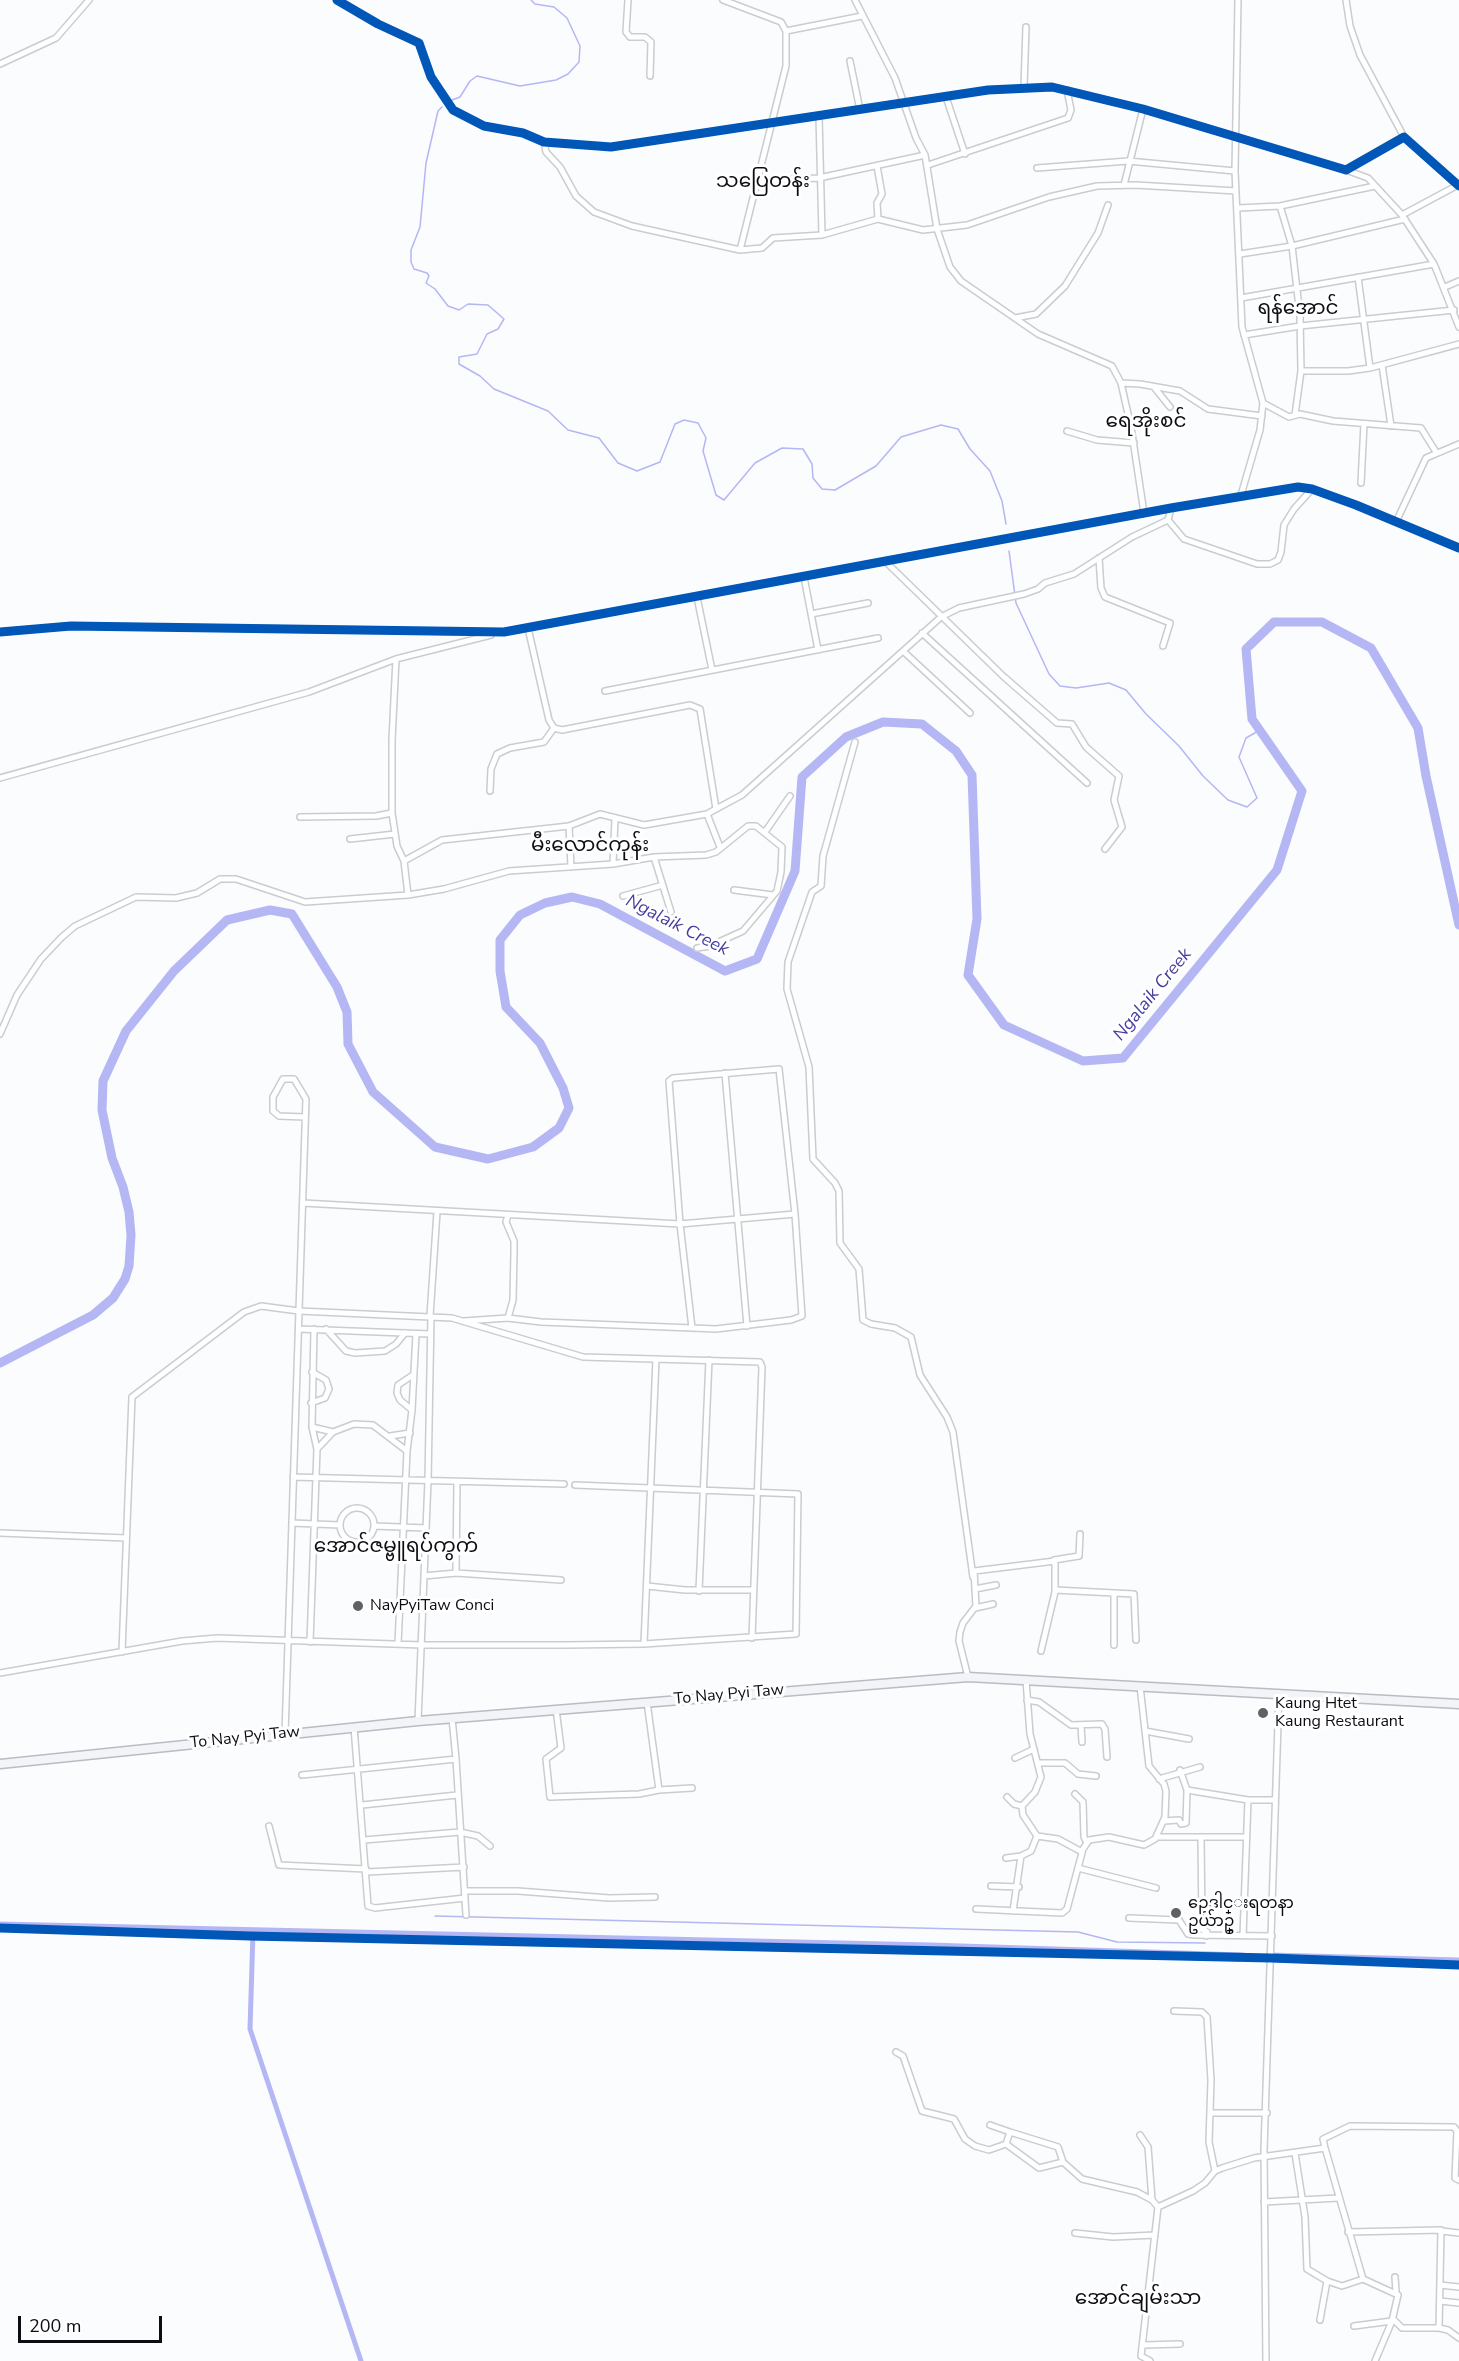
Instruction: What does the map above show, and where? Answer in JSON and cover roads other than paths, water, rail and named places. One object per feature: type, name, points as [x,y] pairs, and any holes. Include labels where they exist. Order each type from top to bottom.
[{"type":"main road","name":"To Nay Pyi Taw","points":[[0,1764],[418,1721],[968,1677],[1026,1678],[1459,1704]]},
{"type":"street","points":[[0,64],[56,38],[89,0]]},
{"type":"street","points":[[337,0],[378,24],[419,43],[430,77],[453,110],[484,126],[524,133],[544,142],[611,147],[904,102],[1024,87],[1067,90],[1143,109],[1368,178],[1404,217],[1434,264],[1459,327]]},
{"type":"street","points":[[628,0],[626,32],[630,37],[645,37],[651,42],[650,76]]},
{"type":"street","points":[[723,0],[781,22],[786,31],[786,66],[740,250]]},
{"type":"street","points":[[855,0],[895,78],[925,155],[936,229],[956,275],[1038,334],[1112,366],[1121,383],[1134,443],[1144,513]]},
{"type":"street","points":[[1239,0],[1235,171],[1241,298],[1244,335],[1263,403],[1260,430],[1241,495]]},
{"type":"street","points":[[1240,254],[1292,246],[1404,217],[1458,185],[1404,137],[1360,55],[1350,26],[1346,0]]},
{"type":"street","points":[[786,31],[862,16]]},
{"type":"street","points":[[1024,87],[1026,27]]},
{"type":"street","points":[[850,61],[860,110]]},
{"type":"street","points":[[928,165],[1068,118],[1071,110],[1067,90]]},
{"type":"street","points":[[946,97],[965,154]]},
{"type":"street","points":[[1124,185],[1128,160],[1143,109]]},
{"type":"street","points":[[819,116],[822,235]]},
{"type":"street","points":[[1346,170],[1404,137]]},
{"type":"street","points":[[544,142],[546,152],[560,166],[576,196],[594,212],[632,226],[740,250],[762,248],[773,238],[822,235],[878,219],[913,229],[936,229],[982,221],[1049,197],[1097,186],[1124,185],[1236,191]]},
{"type":"street","points":[[756,181],[819,178],[847,170],[925,155]]},
{"type":"street","points":[[1037,168],[1128,160],[1235,171]]},
{"type":"street","points":[[877,166],[882,194],[877,203],[878,219]]},
{"type":"street","points":[[1238,208],[1280,206],[1375,186]]},
{"type":"street","points":[[1015,318],[1036,314],[1065,286],[1098,233],[1108,205]]},
{"type":"street","points":[[1280,206],[1292,246],[1300,326],[1301,370],[1295,416]]},
{"type":"street","points":[[1241,298],[1434,264]]},
{"type":"street","points":[[1358,277],[1370,368]]},
{"type":"street","points":[[1445,287],[1459,281]]},
{"type":"street","points":[[1244,335],[1300,326],[1454,310]]},
{"type":"street","points":[[1301,370],[1348,371],[1370,368],[1459,345]]},
{"type":"street","points":[[1383,365],[1390,426]]},
{"type":"street","points":[[1121,383],[1180,391],[1208,409],[1262,416]]},
{"type":"street","points":[[1154,387],[1170,407]]},
{"type":"street","points":[[1263,403],[1289,417],[1421,428],[1436,452]]},
{"type":"street","points":[[1361,483],[1364,424]]},
{"type":"street","points":[[1067,431],[1097,440],[1134,443]]},
{"type":"street","points":[[1396,522],[1426,459],[1436,452],[1459,444]]},
{"type":"street","points":[[0,778],[309,692],[396,659],[504,632],[1281,488],[1312,489],[1459,548]]},
{"type":"street","points":[[1167,520],[1184,539],[1257,564],[1270,564],[1278,560],[1281,552],[1284,525],[1293,509],[1312,489]]},
{"type":"street","points":[[404,861],[442,840],[569,826],[600,814],[644,825],[706,814],[742,795],[940,617],[959,608],[1024,594],[1045,583],[1074,574],[1132,537],[1167,520],[1171,508]]},
{"type":"street","points":[[1099,558],[1101,588],[1106,597],[1170,623],[1163,646]]},
{"type":"street","points":[[886,562],[940,617],[1057,723],[1072,724],[1086,747],[1119,776],[1114,800],[1122,827],[1106,849]]},
{"type":"street","points":[[804,578],[818,650]]},
{"type":"street","points":[[697,597],[712,670]]},
{"type":"street","points":[[811,614],[868,603]]},
{"type":"street","points":[[0,632],[71,626],[504,632]]},
{"type":"street","points":[[528,628],[549,720],[554,728],[562,730],[690,705],[700,709],[716,809]]},
{"type":"street","points":[[922,633],[1087,783]]},
{"type":"street","points":[[605,691],[878,638]]},
{"type":"street","points":[[903,651],[970,713]]},
{"type":"street","points":[[396,659],[392,740],[392,813],[397,846],[404,861],[408,895]]},
{"type":"street","points":[[490,791],[491,769],[497,754],[510,748],[543,742],[554,728]]},
{"type":"street","points":[[855,742],[823,856],[821,886],[812,892],[788,962],[787,989],[809,1067],[813,1160],[836,1183],[839,1191],[840,1243],[859,1269],[863,1320],[871,1324],[895,1328],[911,1337],[920,1375],[948,1418],[953,1432],[975,1588],[975,1608],[963,1623],[959,1641],[968,1677]]},
{"type":"street","points":[[765,832],[790,796]]},
{"type":"street","points":[[300,816],[376,816],[392,813]]},
{"type":"street","points":[[706,814],[720,847]]},
{"type":"street","points":[[613,864],[615,819]]},
{"type":"street","points":[[569,826],[571,867]]},
{"type":"street","points":[[0,1034],[17,995],[41,959],[62,937],[75,926],[136,897],[176,898],[197,893],[220,879],[236,879],[305,902],[408,895],[444,889],[509,871],[613,864],[654,857],[706,855],[716,852],[748,826],[756,826],[782,847],[782,872],[773,895],[743,931],[710,946],[697,948]]},
{"type":"street","points":[[350,839],[395,834]]},
{"type":"street","points":[[654,857],[671,912]]},
{"type":"street","points":[[623,896],[663,885]]},
{"type":"street","points":[[734,890],[773,895]]},
{"type":"street","points":[[464,1321],[508,1318],[541,1322],[692,1328],[747,1326],[796,1319],[803,1313],[781,1071],[725,1073],[674,1078],[669,1081],[680,1224],[692,1328]]},
{"type":"street","points":[[725,1073],[747,1326]]},
{"type":"street","points":[[285,1734],[303,1203],[305,1117],[305,1096],[294,1079],[283,1079],[273,1097],[273,1111],[279,1116],[305,1117]]},
{"type":"street","points":[[303,1203],[680,1224],[795,1214]]},
{"type":"street","points":[[418,1721],[428,1481],[430,1316],[437,1212]]},
{"type":"street","points":[[508,1215],[506,1222],[514,1241],[513,1300],[508,1318]]},
{"type":"street","points":[[122,1652],[132,1397],[244,1312],[261,1306],[299,1311],[430,1316],[464,1321],[583,1357],[757,1361],[762,1365],[752,1638]]},
{"type":"street","points":[[299,1329],[430,1334]]},
{"type":"street","points":[[310,1642],[317,1449],[312,1427],[311,1403],[314,1329]]},
{"type":"street","points":[[326,1329],[346,1351],[355,1353],[385,1351],[396,1344],[405,1333]]},
{"type":"street","points":[[398,1644],[401,1528],[412,1410],[416,1334]]},
{"type":"street","points":[[644,1644],[656,1359]]},
{"type":"street","points":[[699,1591],[709,1360]]},
{"type":"street","points":[[311,1403],[325,1398],[329,1389],[326,1380],[312,1372]]},
{"type":"street","points":[[412,1410],[400,1400],[397,1392],[398,1385],[413,1375]]},
{"type":"street","points":[[317,1449],[333,1432],[354,1424],[373,1425],[407,1451]]},
{"type":"street","points":[[312,1427],[333,1432]]},
{"type":"street","points":[[390,1436],[410,1433]]},
{"type":"street","points":[[293,1477],[564,1484]]},
{"type":"street","points":[[456,1573],[457,1482]]},
{"type":"street","points":[[0,1673],[217,1638],[422,1645],[644,1644],[796,1634],[798,1629],[799,1496],[796,1493],[575,1485]]},
{"type":"street","points":[[361,1509],[371,1515],[374,1526],[369,1538],[358,1542],[344,1536],[340,1525],[349,1511],[361,1509]]},
{"type":"street","points":[[292,1522],[340,1525]]},
{"type":"street","points":[[374,1526],[426,1528]]},
{"type":"street","points":[[0,1533],[126,1538]]},
{"type":"street","points":[[973,1577],[974,1571],[1079,1556],[1080,1534]]},
{"type":"street","points":[[1041,1651],[1055,1590],[1054,1560]]},
{"type":"street","points":[[424,1576],[456,1573],[561,1580]]},
{"type":"street","points":[[975,1588],[996,1585]]},
{"type":"street","points":[[647,1586],[699,1591],[753,1590]]},
{"type":"street","points":[[1055,1590],[1135,1595],[1136,1640]]},
{"type":"street","points":[[1114,1593],[1114,1645]]},
{"type":"street","points":[[975,1608],[993,1604]]},
{"type":"street","points":[[1022,1806],[1031,1798],[1041,1782],[1040,1763],[1034,1749],[1026,1678]]},
{"type":"street","points":[[976,1909],[1064,1912],[1082,1852],[1087,1843],[1092,1839],[1109,1837],[1144,1845],[1152,1842],[1156,1837],[1164,1821],[1166,1791],[1149,1766],[1140,1686]]},
{"type":"street","points":[[1266,2361],[1264,2202],[1274,1800],[1279,1693]]},
{"type":"street","points":[[1027,1700],[1039,1702],[1068,1723],[1081,1726],[1100,1724],[1105,1726],[1107,1757]]},
{"type":"street","points":[[647,1702],[659,1790]]},
{"type":"street","points":[[556,1709],[561,1748],[546,1759],[550,1797],[639,1794],[692,1788]]},
{"type":"street","points":[[452,1718],[466,1915]]},
{"type":"street","points":[[1081,1726],[1082,1742]]},
{"type":"street","points":[[354,1727],[362,1805],[367,1904],[371,1908],[465,1895],[518,1891],[609,1898],[655,1897]]},
{"type":"street","points":[[1145,1731],[1189,1739]]},
{"type":"street","points":[[1016,1758],[1034,1749]]},
{"type":"street","points":[[302,1775],[456,1760]]},
{"type":"street","points":[[1040,1763],[1065,1763],[1078,1774],[1096,1776]]},
{"type":"street","points":[[1159,1779],[1180,1770],[1200,1767]]},
{"type":"street","points":[[1164,1821],[1179,1820],[1181,1824],[1186,1824],[1187,1790],[1180,1770]]},
{"type":"street","points":[[1187,1790],[1248,1800],[1274,1800]]},
{"type":"street","points":[[1076,1794],[1083,1802],[1084,1837],[1087,1843]]},
{"type":"street","points":[[362,1805],[457,1795]]},
{"type":"street","points":[[1007,1797],[1014,1804],[1022,1806]]},
{"type":"street","points":[[1244,1936],[1248,1800]]},
{"type":"street","points":[[1022,1806],[1023,1815],[1037,1836],[1058,1839],[1082,1852]]},
{"type":"street","points":[[270,1826],[279,1865],[366,1870],[464,1867]]},
{"type":"street","points":[[364,1840],[460,1832],[478,1836],[490,1846]]},
{"type":"street","points":[[1006,1858],[1021,1856],[1030,1851],[1037,1836]]},
{"type":"street","points":[[1156,1837],[1246,1837]]},
{"type":"street","points":[[1201,1837],[1202,1929],[1206,1930],[1206,1936]]},
{"type":"street","points":[[1013,1911],[1021,1856]]},
{"type":"street","points":[[1078,1868],[1156,1888]]},
{"type":"street","points":[[991,1886],[1018,1887]]},
{"type":"street","points":[[1130,1917],[1179,1920],[1188,1934],[1272,1936]]},
{"type":"street","points":[[0,1929],[1271,1956],[1459,1965]]},
{"type":"street","points":[[1174,2011],[1202,2012],[1207,2017],[1211,2080],[1209,2148],[1215,2171]]},
{"type":"street","points":[[896,2052],[903,2056],[922,2110],[954,2119],[965,2139],[979,2149],[989,2150],[1006,2144],[1016,2149],[1036,2168],[1050,2167],[1063,2162]]},
{"type":"street","points":[[1210,2113],[1267,2113]]},
{"type":"street","points":[[990,2125],[1058,2147],[1063,2162],[1082,2179],[1137,2192],[1152,2200],[1158,2207],[1141,2356],[1150,2361]]},
{"type":"street","points":[[1363,2278],[1338,2198],[1323,2139],[1347,2127],[1455,2127],[1458,2150],[1455,2178],[1459,2180]]},
{"type":"street","points":[[1006,2144],[1010,2132]]},
{"type":"street","points":[[1140,2135],[1148,2147],[1152,2200]]},
{"type":"street","points":[[1158,2207],[1205,2183],[1215,2171],[1265,2156],[1325,2148]]},
{"type":"street","points":[[1295,2153],[1303,2201],[1306,2265],[1312,2274],[1320,2276],[1327,2282],[1345,2286],[1363,2278],[1396,2292]]},
{"type":"street","points":[[1264,2202],[1338,2198]]},
{"type":"street","points":[[1348,2232],[1433,2228],[1459,2233]]},
{"type":"street","points":[[1439,2328],[1442,2231]]},
{"type":"street","points":[[1075,2233],[1108,2236],[1155,2235]]},
{"type":"street","points":[[1375,2361],[1393,2320],[1398,2300],[1395,2277]]},
{"type":"street","points":[[1320,2320],[1327,2282]]},
{"type":"street","points":[[1440,2285],[1459,2287]]},
{"type":"street","points":[[1440,2301],[1459,2303]]},
{"type":"street","points":[[1354,2326],[1393,2320]]},
{"type":"street","points":[[1393,2320],[1402,2328],[1439,2328],[1459,2338]]},
{"type":"street","points":[[1143,2345],[1180,2344]]},
{"type":"waterway","points":[[452,100],[460,97],[470,81],[477,76],[520,86],[556,80],[568,74],[579,62],[580,46],[567,18],[554,7],[535,4],[531,0]]},
{"type":"waterway","points":[[442,107],[438,111],[426,163],[420,227],[411,250],[411,262],[414,269],[427,273],[429,276],[426,283],[435,289],[448,306],[459,310],[468,304],[488,305],[504,319],[498,329],[487,334],[477,354],[459,357],[459,364],[480,376],[494,389],[548,411],[568,430],[599,438],[618,463],[637,471],[660,462],[675,424],[684,420],[698,423],[706,438],[703,451],[716,495],[724,500],[755,463],[782,448],[803,449],[812,464],[813,478],[822,489],[835,490],[876,466],[901,437],[941,425],[958,429],[970,449],[990,471],[1002,501],[1006,524]]},
{"type":"waterway","points":[[1009,551],[1016,603],[1049,674],[1060,686],[1076,688],[1109,683],[1126,690],[1146,714],[1179,746],[1203,776],[1228,800],[1247,807],[1257,798],[1239,757],[1246,738],[1260,730]]},
{"type":"waterway","name":"Ngalaik Creek","points":[[0,1363],[93,1315],[113,1298],[125,1279],[129,1266],[131,1235],[129,1212],[112,1158],[102,1110],[103,1081],[126,1031],[174,971],[227,920],[270,910],[292,914],[337,987],[347,1012],[348,1044],[373,1092],[435,1147],[488,1159],[533,1147],[559,1128],[569,1108],[563,1088],[540,1043],[506,1007],[500,971],[500,940],[520,915],[545,903],[572,897],[600,904],[725,971],[757,959],[795,871],[802,777],[846,737],[883,722],[922,724],[956,751],[972,775],[977,919],[968,975],[1004,1025],[1083,1061],[1123,1058],[1277,870],[1302,791],[1252,719],[1246,649],[1274,622],[1322,622],[1371,648],[1418,728],[1426,776],[1459,925]]},
{"type":"waterway","points":[[435,1916],[1078,1932],[1117,1942],[1205,1943]]},
{"type":"waterway","points":[[0,1924],[930,1945],[1243,1955]]},
{"type":"waterway","points":[[253,1932],[250,2029],[361,2361]]},
{"type":"waterway","points":[[1270,1955],[1459,1960]]},
{"type":"place","name":"NayPyiTaw Conci","points":[[358,1606]]},
{"type":"place","name":"Kaung Htet Kaung Restaurant","points":[[1263,1713]]},
{"type":"place","name":"ဥေဒါင္းရတနာ ဥယ်ာဥ္","points":[[1176,1913]]},
{"type":"district","name":"သပြေတန်း","points":[[763,182]]},
{"type":"district","name":"ရန်အောင်","points":[[1298,309]]},
{"type":"district","name":"ရေအိုးစင်","points":[[1146,422]]},
{"type":"district","name":"မီးလောင်ကုန်း","points":[[590,846]]},
{"type":"district","name":"အောင်ဇမ္ဗူရပ်ကွက်","points":[[396,1547]]},
{"type":"district","name":"အောင်ချမ်းသာ","points":[[1138,2299]]}]
